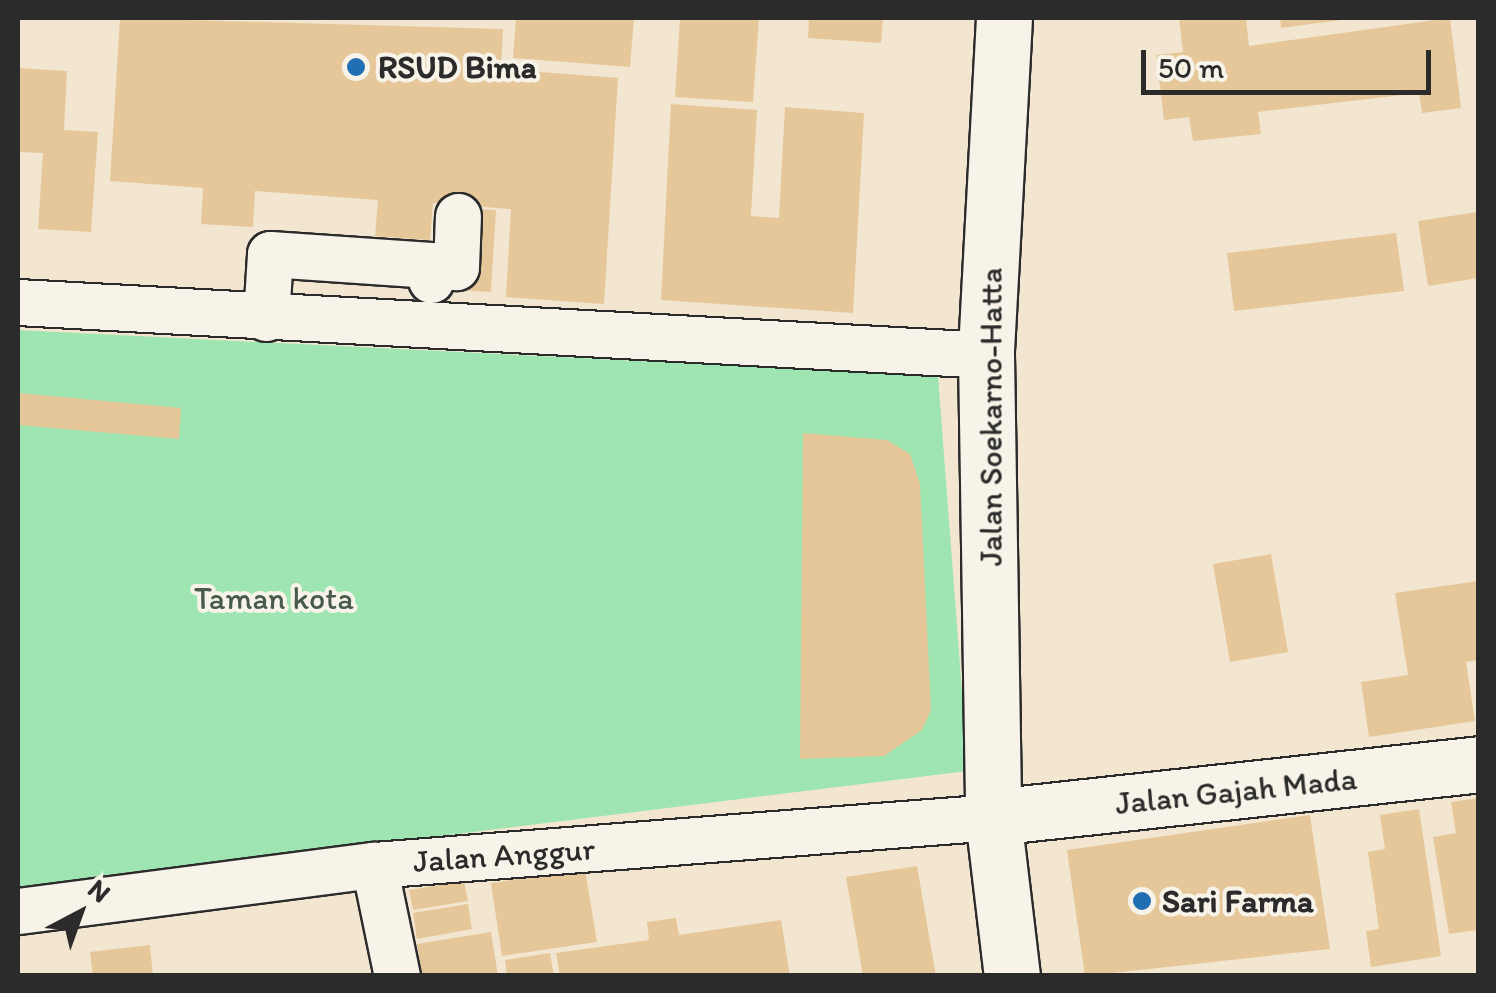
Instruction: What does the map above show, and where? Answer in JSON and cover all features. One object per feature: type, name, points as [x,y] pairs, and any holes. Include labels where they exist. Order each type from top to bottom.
[{"type":"main road","name":"Jalan Soekarno-Hatta","points":[[1004,18],[986,355],[993,817],[1012,976]]},
{"type":"main road","name":"Jalan Gajah Mada","points":[[993,817],[1478,764]]},
{"type":"street","points":[[266,318],[270,254],[456,267],[458,216]]},
{"type":"street","points":[[429,327],[431,265]]},
{"type":"street","points":[[18,302],[986,355]]},
{"type":"street","name":"Jalan Anggur","points":[[18,911],[374,865],[993,817]]},
{"type":"street","points":[[374,865],[397,976]]},
{"type":"green space","name":"Taman kota","points":[[18,330],[938,376],[968,771],[18,888]]},
{"type":"building","points":[[120,18],[503,29],[501,69],[618,78],[604,304],[506,297],[511,209],[433,203],[430,240],[375,236],[378,200],[255,191],[253,227],[201,224],[203,188],[110,181]]},
{"type":"building","points":[[516,18],[634,18],[630,67],[513,58]]},
{"type":"building","points":[[680,18],[759,18],[753,102],[675,97]]},
{"type":"building","points":[[809,18],[883,18],[881,43],[808,38]]},
{"type":"building","points":[[1179,18],[1246,18],[1249,46],[1450,18],[1461,108],[1422,113],[1419,93],[1258,112],[1261,134],[1193,141],[1189,117],[1164,120],[1156,55],[1183,52]]},
{"type":"building","points":[[1280,18],[1341,18],[1341,20],[1281,28]]},
{"type":"building","points":[[18,68],[67,71],[64,130],[98,132],[91,232],[38,229],[43,153],[18,152]]},
{"type":"building","points":[[671,104],[757,110],[751,216],[779,218],[785,107],[864,113],[853,313],[661,300]]},
{"type":"building","points":[[455,208],[496,210],[491,292],[451,290]]},
{"type":"building","points":[[1478,212],[1478,278],[1428,286],[1418,221]]},
{"type":"building","points":[[1396,233],[1404,291],[1234,311],[1227,253]]},
{"type":"building","points":[[18,393],[181,408],[179,439],[18,425]]},
{"type":"building","points":[[803,433],[887,440],[910,454],[920,484],[931,710],[922,730],[884,756],[800,759]]},
{"type":"building","points":[[1271,554],[1288,652],[1230,662],[1213,564]]},
{"type":"building","points":[[1478,581],[1478,660],[1466,662],[1475,721],[1369,737],[1361,682],[1408,675],[1395,593]]},
{"type":"building","points":[[1478,798],[1478,930],[1449,934],[1433,837],[1456,833],[1451,802]]},
{"type":"building","points":[[1419,809],[1441,956],[1371,967],[1366,931],[1379,929],[1368,852],[1385,849],[1380,815]]},
{"type":"building","points":[[1310,815],[1330,949],[1085,976],[1067,850]]},
{"type":"building","points":[[917,866],[936,976],[863,976],[846,877]]},
{"type":"building","points":[[585,869],[597,942],[502,956],[491,883]]},
{"type":"building","points":[[464,881],[468,901],[413,910],[409,890]]},
{"type":"building","points":[[468,904],[472,929],[417,939],[413,913]]},
{"type":"building","points":[[676,918],[679,935],[781,920],[790,976],[560,976],[556,953],[649,940],[647,922]]},
{"type":"building","points":[[491,932],[498,976],[422,976],[417,944]]},
{"type":"building","points":[[150,945],[153,976],[93,976],[90,952]]},
{"type":"building","points":[[550,953],[554,976],[507,976],[505,960]]},
{"type":"place","name":"RSUD Bima","points":[[356,67]]},
{"type":"place","name":"Sari Farma","points":[[1142,901]]}]
